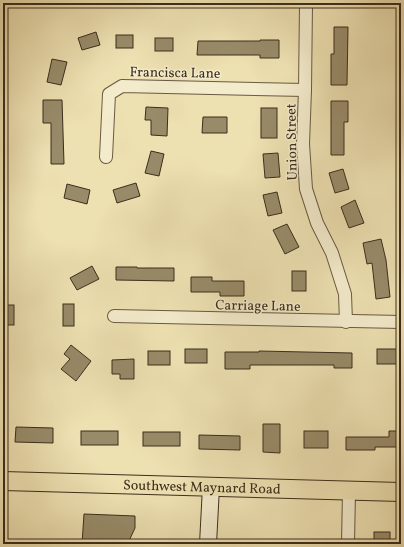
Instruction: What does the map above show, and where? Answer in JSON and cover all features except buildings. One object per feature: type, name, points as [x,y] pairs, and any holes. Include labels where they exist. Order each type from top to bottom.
[{"type":"main road","name":"Southwest Maynard Road","points":[[3,481],[401,492]]},
{"type":"street","name":"Union Street","points":[[306,3],[306,90],[303,144],[306,189],[317,223],[332,253],[345,294],[346,322]]},
{"type":"street","name":"Francisca Lane","points":[[106,157],[108,94],[122,86],[306,90]]},
{"type":"street","name":"Carriage Lane","points":[[114,316],[401,322]]},
{"type":"street","points":[[208,544],[211,487]]},
{"type":"street","points":[[348,544],[349,491]]}]
